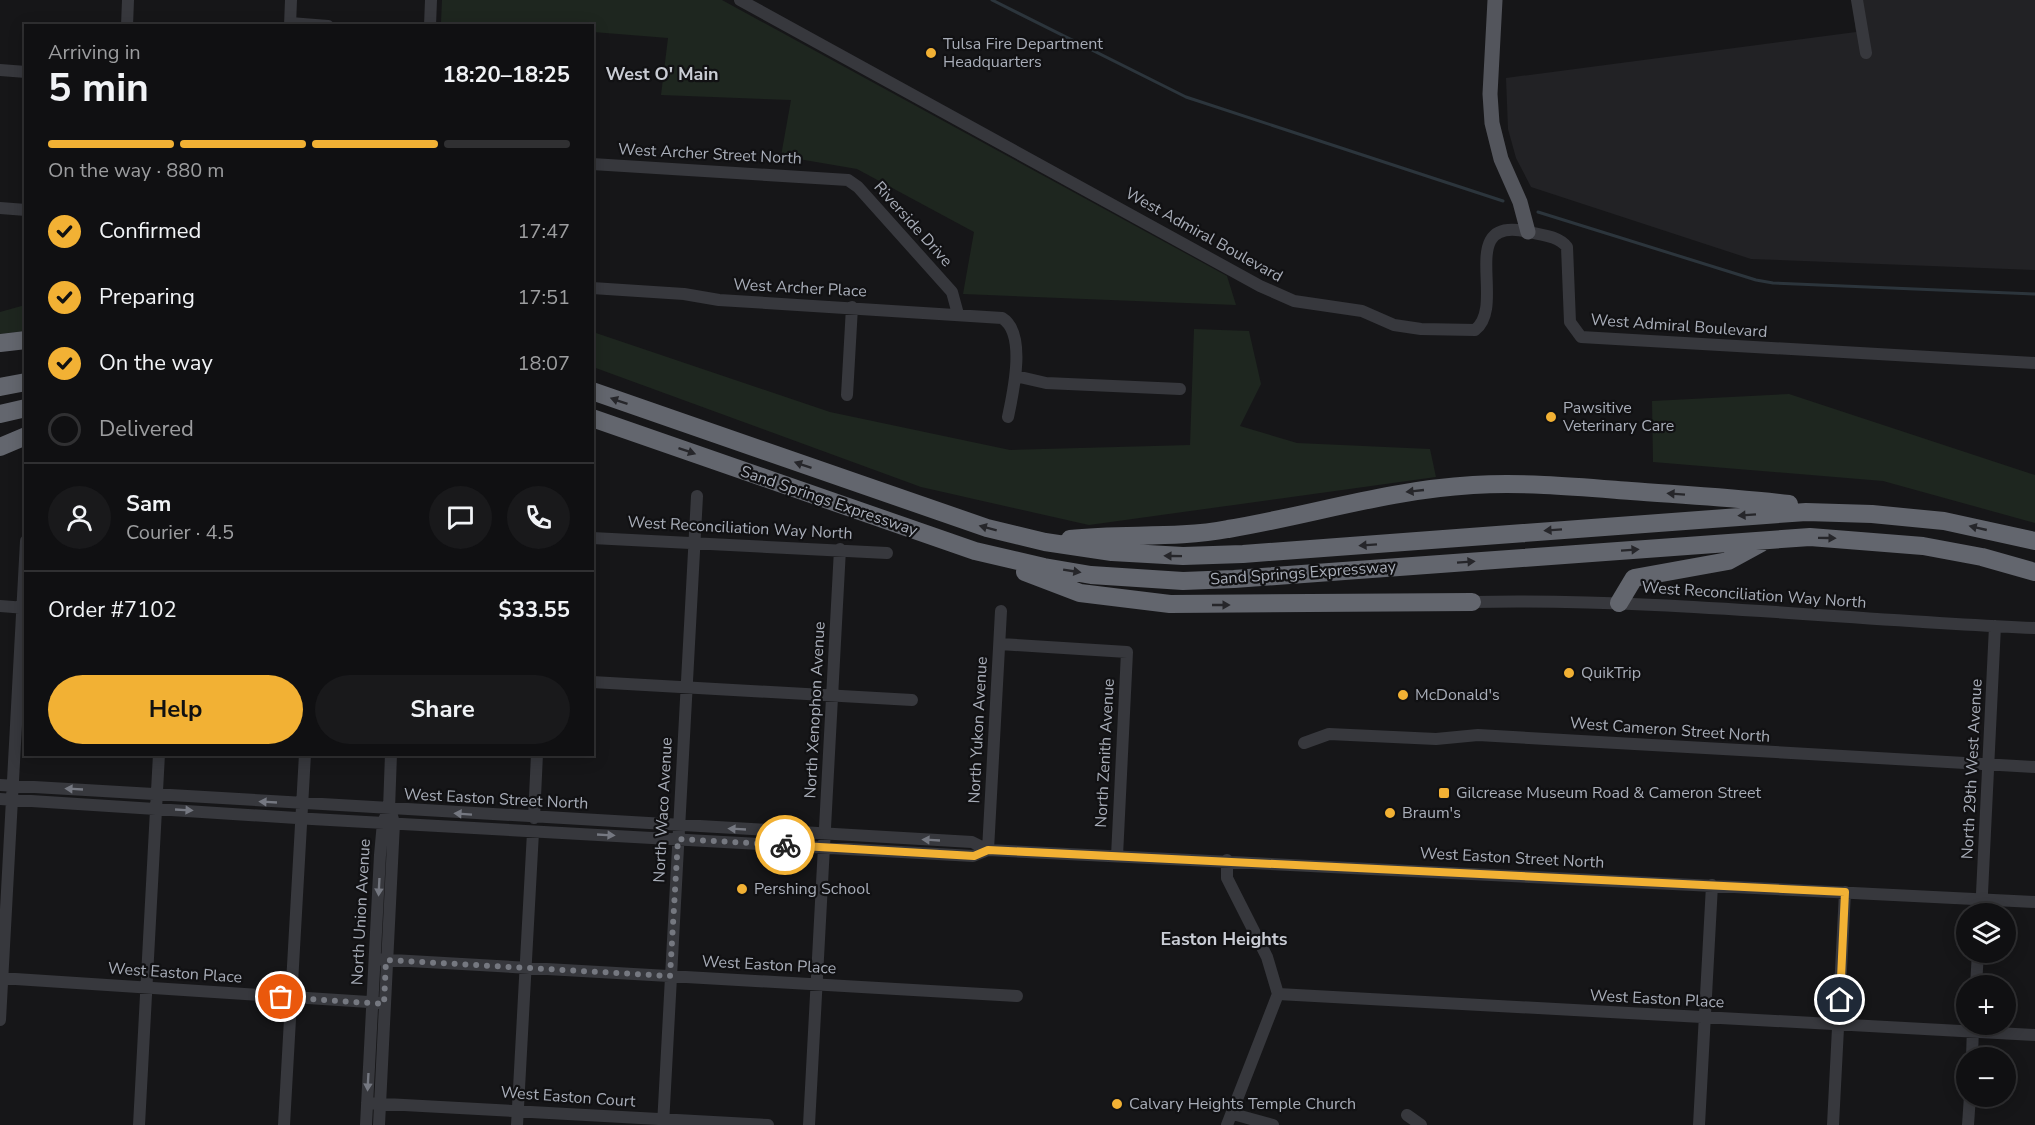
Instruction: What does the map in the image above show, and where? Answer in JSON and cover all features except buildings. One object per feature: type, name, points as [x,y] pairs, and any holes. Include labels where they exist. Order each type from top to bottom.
[{"type":"highway","points":[[0,343],[24,340]]},
{"type":"highway","points":[[0,387],[24,382]]},
{"type":"highway","name":"Sand Springs Expressway","points":[[594,392],[951,517],[1045,542],[1112,552],[1202,556],[1781,513],[1848,512],[1944,520],[2035,541]]},
{"type":"highway","points":[[0,414],[24,408]]},
{"type":"highway","name":"Sand Springs Expressway","points":[[594,419],[953,545],[1044,567],[1145,579],[1234,579],[1768,539],[1842,538],[1923,546],[1982,557],[2035,572]]},
{"type":"highway","points":[[0,447],[24,437]]},
{"type":"highway","points":[[1045,542],[1114,534],[1206,533],[1288,518],[1392,493],[1473,485],[1542,485],[1734,497],[1848,512]]},
{"type":"highway","points":[[1619,603],[1634,578],[1728,561],[1768,539]]},
{"type":"highway","points":[[953,545],[1080,593],[1139,601],[1219,605],[1464,603]]},
{"type":"main road","points":[[1495,0],[1490,94],[1492,123],[1501,159],[1520,202],[1528,232]]},
{"type":"street","points":[[127,24],[128,0]]},
{"type":"street","points":[[290,24],[291,0]]},
{"type":"street","points":[[430,24],[431,0]]},
{"type":"street","name":"West Admiral Boulevard","points":[[740,0],[1260,286],[1294,301],[1362,311],[1394,325],[1415,329],[1471,331],[1478,328],[1483,319],[1488,243],[1492,236],[1515,228],[1556,238],[1567,247],[1570,322],[1581,337],[2035,363]]},
{"type":"street","points":[[1857,0],[1866,53]]},
{"type":"street","points":[[0,70],[24,72]]},
{"type":"street","name":"West Archer Street North","points":[[594,164],[825,177]]},
{"type":"street","name":"Riverside Drive","points":[[825,177],[848,180],[858,187],[952,292],[958,314]]},
{"type":"street","points":[[0,208],[24,210]]},
{"type":"street","name":"West Archer Place","points":[[594,288],[691,294],[719,300],[994,316],[1006,321],[1014,331],[1016,376]]},
{"type":"street","points":[[847,395],[852,307]]},
{"type":"street","points":[[1008,417],[1016,376],[1046,383],[1180,389]]},
{"type":"street","name":"North Waco Avenue","points":[[664,1122],[696,496]]},
{"type":"street","name":"West Reconciliation Way North","points":[[594,537],[887,553]]},
{"type":"street","name":"North Xenophon Avenue","points":[[809,1125],[840,549]]},
{"type":"street","name":"West Reconciliation Way North","points":[[1464,603],[1544,600],[1676,604],[1858,619],[2035,628]]},
{"type":"street","points":[[0,606],[24,608],[6,786],[0,1020]]},
{"type":"street","name":"North Yukon Avenue","points":[[988,850],[1001,611]]},
{"type":"street","name":"North 29th West Avenue","points":[[1982,903],[1995,626]]},
{"type":"street","name":"North Zenith Avenue","points":[[1000,644],[1127,652],[1117,856]]},
{"type":"street","points":[[594,682],[912,700]]},
{"type":"street","name":"West Cameron Street North","points":[[1304,743],[1329,734],[1436,739],[1478,735],[2035,767]]},
{"type":"street","points":[[139,1125],[159,756]]},
{"type":"street","points":[[284,1125],[305,756]]},
{"type":"street","name":"North Union Avenue","points":[[366,1125],[378,1003],[392,756]]},
{"type":"street","points":[[517,1125],[526,968],[527,831],[537,756]]},
{"type":"street","name":"West Easton Street North","points":[[6,786],[301,819],[974,856],[988,850]]},
{"type":"street","name":"West Easton Street North","points":[[6,799],[302,804],[972,842],[988,850],[1227,860],[2035,902]]},
{"type":"street","points":[[548,819],[548,832]]},
{"type":"street","points":[[1227,860],[1227,878],[1268,957],[1278,994],[1230,1119],[1273,1125]]},
{"type":"street","points":[[1699,1125],[1712,885]]},
{"type":"street","points":[[1833,1125],[1845,892]]},
{"type":"street","name":"West Easton Place","points":[[381,959],[1017,996]]},
{"type":"street","name":"West Easton Place","points":[[1,978],[378,1003]]},
{"type":"street","name":"West Easton Place","points":[[1278,994],[1839,1026],[1956,1028]]},
{"type":"street","name":"North Union Avenue","points":[[378,1003],[379,1125]]},
{"type":"street","name":"West Easton Place","points":[[2016,1033],[2035,1035]]},
{"type":"street","name":"West Easton Court","points":[[367,1103],[518,1110],[664,1122],[768,1125]]},
{"type":"street","points":[[1968,1125],[1969,1107]]},
{"type":"street","points":[[1407,1115],[1421,1125]]},
{"type":"shaded area","points":[[442,0],[722,0],[1227,276],[1236,305],[963,294],[974,232],[857,169],[781,156],[791,100],[661,95],[668,38],[594,32],[594,24],[441,22]]},
{"type":"shaded area","points":[[1852,0],[2035,0],[2035,270],[1751,259],[1531,187],[1516,158],[1508,129],[1506,78],[1856,32]]},
{"type":"shaded area","points":[[24,305],[24,331],[0,334],[0,312]]},
{"type":"shaded area","points":[[1194,329],[1249,331],[1261,384],[1240,426],[1297,443],[1430,449],[1436,477],[1089,525],[921,487],[594,367],[594,332],[830,412],[1010,450],[1190,445]]},
{"type":"shaded area","points":[[1789,394],[2035,475],[2035,523],[1883,481],[1653,462],[1652,401]]},
{"type":"waterway","points":[[992,0],[1186,97],[1503,201]]},
{"type":"waterway","points":[[1538,212],[1756,280],[1773,283],[2035,294]]},
{"type":"way so far","points":[[281,997],[384,1004],[386,960],[670,976],[678,839],[785,845]]},
{"type":"place","name":"Tulsa Fire Department Headquarters","points":[[931,53]]},
{"type":"place","name":"Pawsitive Veterinary Care","points":[[1551,417]]},
{"type":"place","name":"QuikTrip","points":[[1569,673]]},
{"type":"place","name":"McDonald's","points":[[1403,695]]},
{"type":"place","name":"Gilcrease Museum Road & Cameron Street","points":[[1444,793]]},
{"type":"place","name":"Braum's","points":[[1390,813]]},
{"type":"place","name":"Pershing School","points":[[742,889]]},
{"type":"place","name":"Calvary Heights Temple Church","points":[[1117,1104]]},
{"type":"district","name":"West O' Main","points":[[662,74]]},
{"type":"district","name":"Easton Heights","points":[[1224,939]]},
{"type":"route","points":[[785,845],[974,856],[988,850],[1227,860],[1845,892],[1840,1000]]}]
